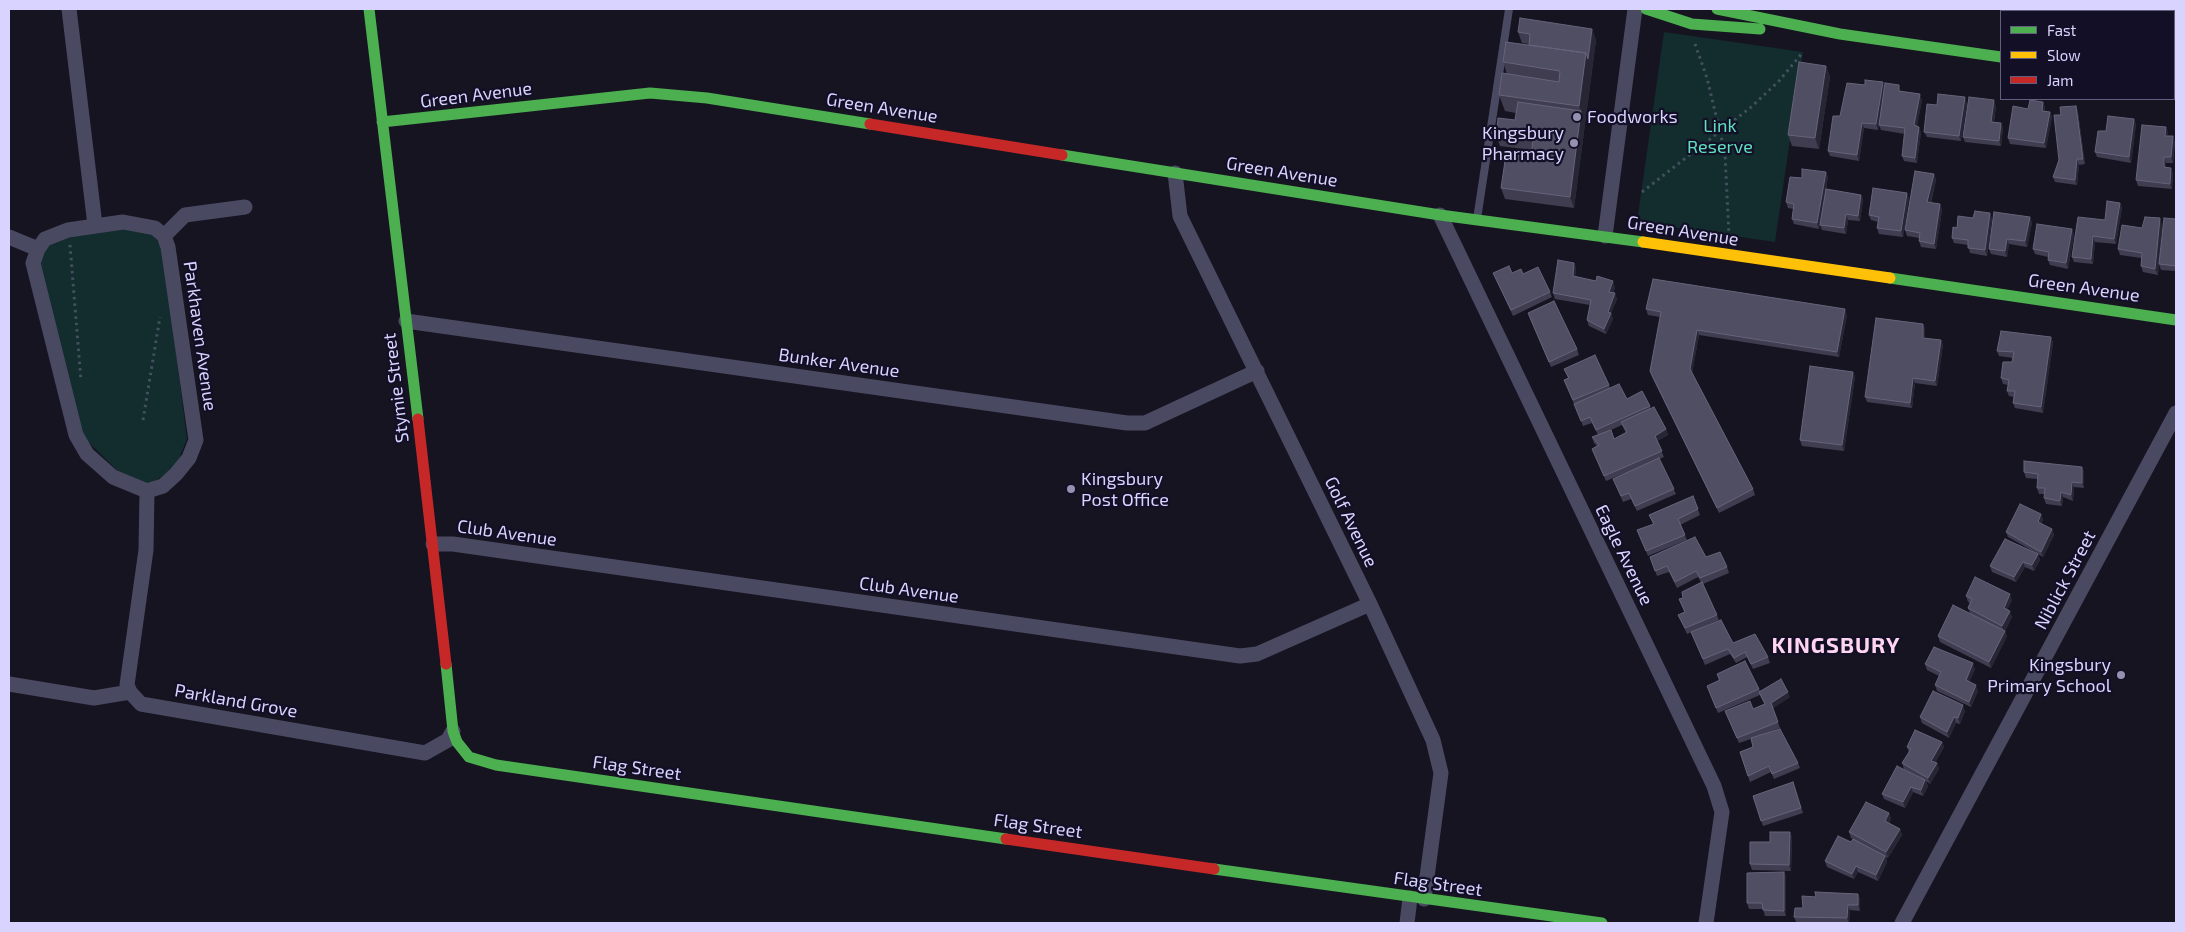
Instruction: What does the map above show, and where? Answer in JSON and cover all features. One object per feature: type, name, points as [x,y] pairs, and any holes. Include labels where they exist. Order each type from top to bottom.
[{"type":"street","points":[[69,9],[96,225]]},
{"type":"street","name":"Stymie Street","points":[[368,9],[433,544],[453,730],[457,742],[470,757]]},
{"type":"street","points":[[1605,236],[1635,9]]},
{"type":"street","points":[[1646,9],[1692,24],[1840,34]]},
{"type":"street","points":[[1717,9],[1840,34],[2000,57]]},
{"type":"street","name":"Green Avenue","points":[[382,122],[650,94],[707,98],[1440,215],[1605,236],[2176,320]]},
{"type":"street","name":"Golf Avenue","points":[[1175,173],[1180,216],[1370,604],[1433,740],[1441,773],[1417,899],[1407,923]]},
{"type":"street","points":[[9,684],[94,698],[130,692],[127,685],[128,668],[146,550],[147,491],[113,477],[87,454],[76,435],[33,263],[38,248],[45,240],[69,237],[96,225],[124,222],[155,228],[164,236],[185,215],[245,207]]},
{"type":"street","name":"Eagle Avenue","points":[[1440,215],[1714,786],[1722,812],[1706,923]]},
{"type":"street","name":"Parkhaven Avenue","points":[[147,491],[163,486],[176,474],[189,458],[196,440],[168,247],[164,236]]},
{"type":"street","points":[[9,237],[38,248]]},
{"type":"street","name":"Bunker Avenue","points":[[406,321],[1127,423],[1145,423],[1257,371]]},
{"type":"street","name":"Niblick Street","points":[[1902,923],[2176,413]]},
{"type":"street","name":"Club Avenue","points":[[433,544],[453,544],[1240,656],[1257,654],[1370,604]]},
{"type":"street","name":"Parkland Grove","points":[[130,692],[141,704],[425,753],[448,740],[453,730]]},
{"type":"street","name":"Flag Street","points":[[470,757],[506,767],[1417,899],[1602,923]]},
{"type":"lane","points":[[1477,220],[1509,9]]},
{"type":"path","points":[[1692,36],[1707,78],[1724,153],[1728,190],[1729,236]]},
{"type":"path","points":[[1642,192],[1719,130],[1750,108],[1772,88],[1803,52]]},
{"type":"path","points":[[69,237],[79,242]]},
{"type":"path","points":[[69,237],[82,387]]},
{"type":"path","points":[[143,420],[162,308]]},
{"type":"green space","name":"Link Reserve","points":[[1664,32],[1803,52],[1775,242],[1637,222]]},
{"type":"green space","points":[[125,229],[151,233],[163,248],[187,439],[175,468],[149,485],[119,472],[80,434],[39,263],[48,244],[72,235]]},
{"type":"building","points":[[2029,9],[2057,9],[2056,10]]},
{"type":"building","points":[[2086,9],[2114,9],[2114,10]]},
{"type":"building","points":[[2114,9],[2131,9],[2130,10]]},
{"type":"building","points":[[2176,9],[2176,30],[2175,10],[2167,10]]},
{"type":"building","points":[[1520,18],[1592,29],[1588,59],[1586,53],[1529,45],[1530,34],[1518,32]]},
{"type":"building","points":[[1506,42],[1586,53],[1579,106],[1499,95],[1502,73],[1559,82],[1560,71],[1503,62]]},
{"type":"building","points":[[1799,62],[1826,66],[1815,138],[1788,135]]},
{"type":"building","points":[[1865,80],[1883,82],[1876,124],[1862,123],[1857,155],[1828,151],[1833,116],[1840,116],[1847,83],[1865,85]]},
{"type":"building","points":[[1885,83],[1899,85],[1899,91],[1920,94],[1914,125],[1919,127],[1915,158],[1902,156],[1905,128],[1879,125]]},
{"type":"building","points":[[1938,94],[1965,97],[1959,136],[1924,132],[1927,104],[1937,105]]},
{"type":"building","points":[[1969,97],[1994,100],[1991,122],[2001,123],[1999,141],[1963,137]]},
{"type":"building","points":[[2030,100],[2043,102],[2042,111],[2050,112],[2044,143],[2008,138],[2013,106],[2028,109]]},
{"type":"building","points":[[1518,102],[1581,111],[1570,197],[1501,188],[1506,154],[1531,157],[1533,140],[1496,135],[1498,118],[1515,120]]},
{"type":"building","points":[[2076,106],[2083,159],[2077,159],[2075,180],[2053,177],[2059,160],[2054,115],[2061,115],[2060,107]]},
{"type":"building","points":[[2108,116],[2134,119],[2129,157],[2095,152],[2098,131],[2106,131]]},
{"type":"building","points":[[2142,125],[2166,127],[2165,136],[2173,136],[2171,157],[2164,157],[2164,167],[2171,168],[2170,184],[2136,180]]},
{"type":"building","points":[[1802,169],[1826,172],[1817,223],[1792,219],[1794,204],[1786,202],[1790,177],[1802,178]]},
{"type":"building","points":[[1915,171],[1934,174],[1927,202],[1940,204],[1934,244],[1919,241],[1920,233],[1905,230]]},
{"type":"building","points":[[1873,188],[1907,193],[1901,231],[1877,228],[1879,217],[1869,215]]},
{"type":"building","points":[[1826,189],[1861,195],[1858,216],[1846,214],[1844,228],[1820,225]]},
{"type":"building","points":[[2107,201],[2120,203],[2114,239],[2093,236],[2091,259],[2072,257],[2078,217],[2105,220]]},
{"type":"building","points":[[1975,211],[1990,213],[1985,250],[1968,248],[1968,240],[1952,238],[1953,227],[1957,228],[1958,216],[1973,218]]},
{"type":"building","points":[[1994,212],[2030,217],[2025,241],[2007,239],[2005,251],[1989,249]]},
{"type":"building","points":[[2145,217],[2160,218],[2155,269],[2141,266],[2142,253],[2118,249],[2122,225],[2142,228]]},
{"type":"building","points":[[2164,218],[2176,219],[2176,266],[2159,264]]},
{"type":"building","points":[[2037,224],[2072,229],[2066,263],[2048,260],[2049,252],[2033,249]]},
{"type":"building","points":[[1558,260],[1574,263],[1573,276],[1596,281],[1597,276],[1613,281],[1609,292],[1615,293],[1608,312],[1611,313],[1604,329],[1587,320],[1591,300],[1553,293]]},
{"type":"building","points":[[1509,266],[1512,273],[1521,269],[1523,274],[1538,267],[1550,292],[1511,310],[1493,273]]},
{"type":"building","points":[[1653,279],[1845,309],[1837,352],[1697,330],[1690,369],[1753,489],[1717,508],[1650,371],[1661,312],[1646,309]]},
{"type":"building","points":[[1554,301],[1577,349],[1549,362],[1528,313]]},
{"type":"building","points":[[1876,318],[1923,324],[1923,338],[1941,340],[1935,381],[1913,378],[1910,403],[1865,397]]},
{"type":"building","points":[[2001,331],[2051,337],[2041,407],[2013,403],[2015,391],[2007,391],[2009,380],[2001,378],[2003,362],[2012,362],[2014,352],[1997,351]]},
{"type":"building","points":[[1595,355],[1609,385],[1573,400],[1564,380],[1569,378],[1564,369]]},
{"type":"building","points":[[1810,366],[1853,372],[1842,445],[1800,440]]},
{"type":"building","points":[[1619,384],[1627,399],[1642,391],[1650,406],[1596,430],[1590,417],[1581,421],[1574,404]]},
{"type":"building","points":[[1654,407],[1666,429],[1655,436],[1662,451],[1604,476],[1592,449],[1599,445],[1592,437],[1611,430],[1614,439],[1627,432],[1621,422]]},
{"type":"building","points":[[1659,458],[1674,489],[1635,506],[1629,493],[1621,496],[1613,479]]},
{"type":"building","points":[[2024,461],[2082,467],[2082,483],[2072,482],[2071,495],[2061,492],[2060,501],[2044,498],[2045,488],[2037,488],[2038,474],[2024,472]]},
{"type":"building","points":[[1693,496],[1698,509],[1678,519],[1685,535],[1646,551],[1637,530],[1654,524],[1649,515]]},
{"type":"building","points":[[2020,504],[2041,514],[2038,522],[2052,529],[2041,552],[2006,532]]},
{"type":"building","points":[[1695,537],[1706,557],[1720,552],[1727,567],[1700,578],[1696,571],[1675,582],[1667,566],[1655,571],[1650,557]]},
{"type":"building","points":[[2005,539],[2038,554],[2032,565],[2023,562],[2014,577],[1990,566]]},
{"type":"building","points":[[1975,577],[2010,594],[2004,608],[2010,611],[2002,626],[1968,608],[1972,599],[1966,596]]},
{"type":"building","points":[[1702,582],[1717,615],[1685,628],[1678,615],[1685,612],[1679,599],[1683,598],[1682,592]]},
{"type":"building","points":[[1953,605],[2005,631],[1989,662],[1938,636]]},
{"type":"building","points":[[1721,620],[1733,643],[1755,634],[1768,657],[1751,664],[1745,652],[1734,658],[1728,649],[1703,659],[1691,632]]},
{"type":"building","points":[[1934,647],[1973,663],[1966,680],[1976,685],[1969,702],[1935,685],[1941,672],[1925,664]]},
{"type":"building","points":[[1745,661],[1759,689],[1716,708],[1707,686],[1720,680],[1717,674]]},
{"type":"building","points":[[1781,679],[1788,692],[1771,703],[1778,722],[1737,738],[1725,711],[1750,701],[1753,709],[1765,704],[1759,692]]},
{"type":"building","points":[[1933,691],[1963,705],[1958,718],[1954,717],[1947,732],[1920,717]]},
{"type":"building","points":[[1780,729],[1798,763],[1772,774],[1769,766],[1748,776],[1740,752],[1753,747],[1751,738]]},
{"type":"building","points":[[1915,730],[1942,742],[1931,761],[1937,763],[1928,778],[1902,763],[1911,749],[1907,747]]},
{"type":"building","points":[[1897,766],[1925,780],[1921,790],[1911,787],[1903,802],[1882,794]]},
{"type":"building","points":[[1793,782],[1801,808],[1761,821],[1753,796]]},
{"type":"building","points":[[1866,802],[1889,813],[1885,821],[1900,829],[1886,852],[1849,832]]},
{"type":"building","points":[[1770,832],[1790,832],[1789,865],[1750,864],[1750,842],[1770,842]]},
{"type":"building","points":[[1838,836],[1851,842],[1853,839],[1885,856],[1876,875],[1856,866],[1852,874],[1825,861]]},
{"type":"building","points":[[1784,872],[1784,911],[1763,910],[1762,903],[1747,903],[1747,873]]},
{"type":"building","points":[[1815,892],[1858,894],[1858,905],[1848,905],[1847,918],[1794,917],[1795,908],[1803,908],[1802,896],[1816,897]]},
{"type":"traffic: fast","points":[[369,9],[418,419]]},
{"type":"traffic: fast","points":[[1646,9],[1692,24],[1760,29]]},
{"type":"traffic: fast","points":[[1717,9],[1840,34],[2000,57]]},
{"type":"traffic: fast","points":[[382,122],[650,93],[707,98],[870,124]]},
{"type":"traffic: fast","points":[[1062,155],[1440,215],[1643,242]]},
{"type":"traffic: fast","points":[[1890,278],[2176,320]]},
{"type":"traffic: fast","points":[[446,664],[453,731],[457,742],[469,757],[496,765],[1006,839]]},
{"type":"traffic: fast","points":[[1214,869],[1602,923]]},
{"type":"traffic: slow","points":[[1643,242],[1890,278]]},
{"type":"traffic: jam","points":[[870,124],[1062,155]]},
{"type":"traffic: jam","points":[[418,419],[446,664]]},
{"type":"traffic: jam","points":[[1006,839],[1214,869]]},
{"type":"place","name":"Foodworks","points":[[1577,117]]},
{"type":"place","name":"Kingsbury Pharmacy","points":[[1574,143]]},
{"type":"place","name":"Kingsbury Post Office","points":[[1071,489]]},
{"type":"place","name":"Kingsbury Primary School","points":[[2121,675]]},
{"type":"district","name":"KINGSBURY","points":[[1836,646]]}]
